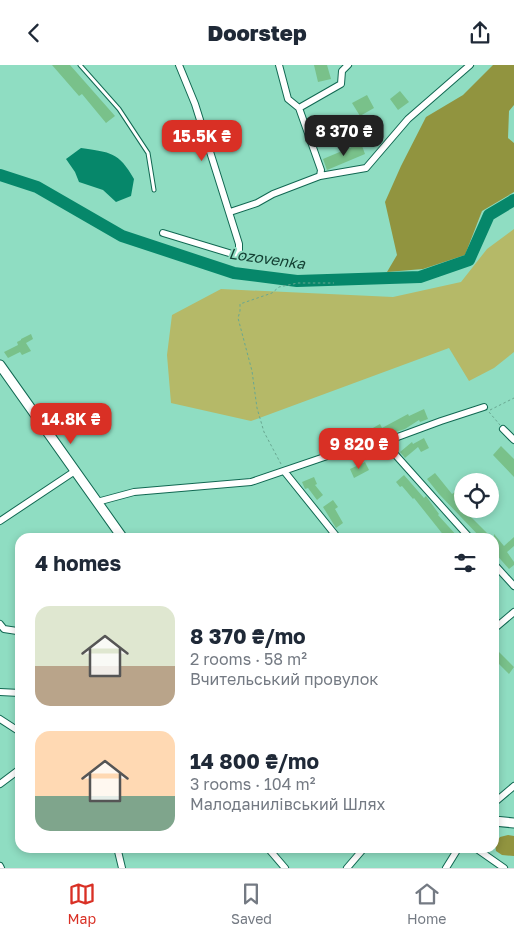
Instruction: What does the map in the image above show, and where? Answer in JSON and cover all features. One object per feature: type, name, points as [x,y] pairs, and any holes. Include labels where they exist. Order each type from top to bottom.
[{"type":"main road","points":[[0,365],[119,533]]},
{"type":"main road","points":[[499,820],[514,819]]},
{"type":"main road","points":[[499,822],[514,823]]},
{"type":"street","points":[[163,233],[239,256],[239,244],[230,213],[195,104],[179,65]]},
{"type":"street","points":[[279,65],[288,99],[299,108],[321,170],[320,176]]},
{"type":"street","points":[[299,108],[341,84],[341,68],[348,65]]},
{"type":"street","points":[[230,213],[320,176],[366,168],[408,119],[470,65]]},
{"type":"street","points":[[97,502],[134,493],[251,482],[339,452],[384,442],[441,421],[486,409]]},
{"type":"street","points":[[503,429],[514,440]]},
{"type":"street","points":[[384,442],[466,533]]},
{"type":"street","points":[[0,521],[75,471]]},
{"type":"street","points":[[284,471],[334,533]]},
{"type":"street","points":[[499,570],[514,586]]},
{"type":"street","points":[[499,625],[514,612]]},
{"type":"street","points":[[0,624],[4,629],[15,631]]},
{"type":"street","points":[[0,693],[15,693]]},
{"type":"street","points":[[0,719],[15,729]]},
{"type":"street","points":[[0,784],[15,773]]},
{"type":"street","points":[[499,799],[514,786]]},
{"type":"street","points":[[118,853],[122,868]]},
{"type":"street","points":[[272,853],[286,868]]},
{"type":"street","points":[[347,868],[360,853]]},
{"type":"street","points":[[446,868],[455,853]]},
{"type":"street","points":[[483,853],[504,868]]},
{"type":"lane","points":[[80,65],[119,109],[148,153],[154,190]]},
{"type":"path","points":[[284,471],[264,432],[257,408],[252,371],[238,318],[240,304],[272,293],[279,287],[298,283],[334,283]]},
{"type":"path","points":[[503,429],[486,409],[514,398]]},
{"type":"shaded area","points":[[493,65],[514,65],[514,105],[509,111],[508,138],[514,143],[514,192],[482,211],[465,255],[423,269],[387,272],[397,255],[385,202],[426,117],[463,95]]},
{"type":"shaded area","points":[[81,148],[107,153],[118,158],[134,179],[131,196],[116,202],[103,190],[79,182],[66,159]]},
{"type":"shaded area","points":[[514,229],[514,352],[494,368],[469,381],[449,348],[251,421],[171,403],[167,355],[172,315],[221,289],[393,297],[461,282],[487,249]]},
{"type":"shaded area","points":[[514,836],[514,856],[499,853],[500,837]]},
{"type":"building","points":[[52,65],[70,65],[115,116],[106,123],[82,94],[79,96]]},
{"type":"building","points":[[314,65],[327,65],[331,79],[318,82]]},
{"type":"building","points":[[400,91],[409,102],[398,110],[390,99]]},
{"type":"building","points":[[367,95],[374,108],[360,116],[352,103]]},
{"type":"building","points":[[361,143],[365,154],[327,170],[323,159]]},
{"type":"building","points":[[31,334],[33,339],[26,343],[31,351],[22,355],[20,352],[8,358],[4,352],[18,345],[17,342]]},
{"type":"building","points":[[424,409],[428,419],[420,422],[419,420],[405,429],[393,433],[391,429],[377,437],[375,435],[358,443],[355,435],[363,431],[364,433],[380,424],[382,428],[408,414],[409,416]]},
{"type":"building","points":[[424,438],[429,448],[421,452],[418,447],[405,458],[400,452],[412,442],[413,444]]},
{"type":"building","points":[[501,446],[514,459],[514,477],[493,455]]},
{"type":"building","points":[[365,462],[369,470],[354,478],[350,469]]},
{"type":"building","points":[[435,473],[452,494],[454,493],[454,510],[427,479]]},
{"type":"building","points":[[404,475],[424,498],[426,496],[438,515],[454,533],[442,533],[414,498],[396,482]]},
{"type":"building","points":[[314,477],[317,484],[315,485],[323,495],[317,500],[308,488],[305,489],[302,482]]},
{"type":"building","points":[[333,500],[338,507],[335,509],[343,523],[336,528],[323,507]]},
{"type":"building","points":[[462,518],[472,518],[487,533],[476,533]]},
{"type":"building","points":[[514,537],[514,546],[507,552],[514,562],[514,565],[509,569],[499,558],[499,540],[504,546]]},
{"type":"building","points":[[499,652],[514,667],[509,674],[499,664]]},
{"type":"waterway","name":"Lozovenka","points":[[0,175],[37,187],[122,236],[234,273],[297,281],[420,277],[469,260],[489,215],[514,200]]}]
